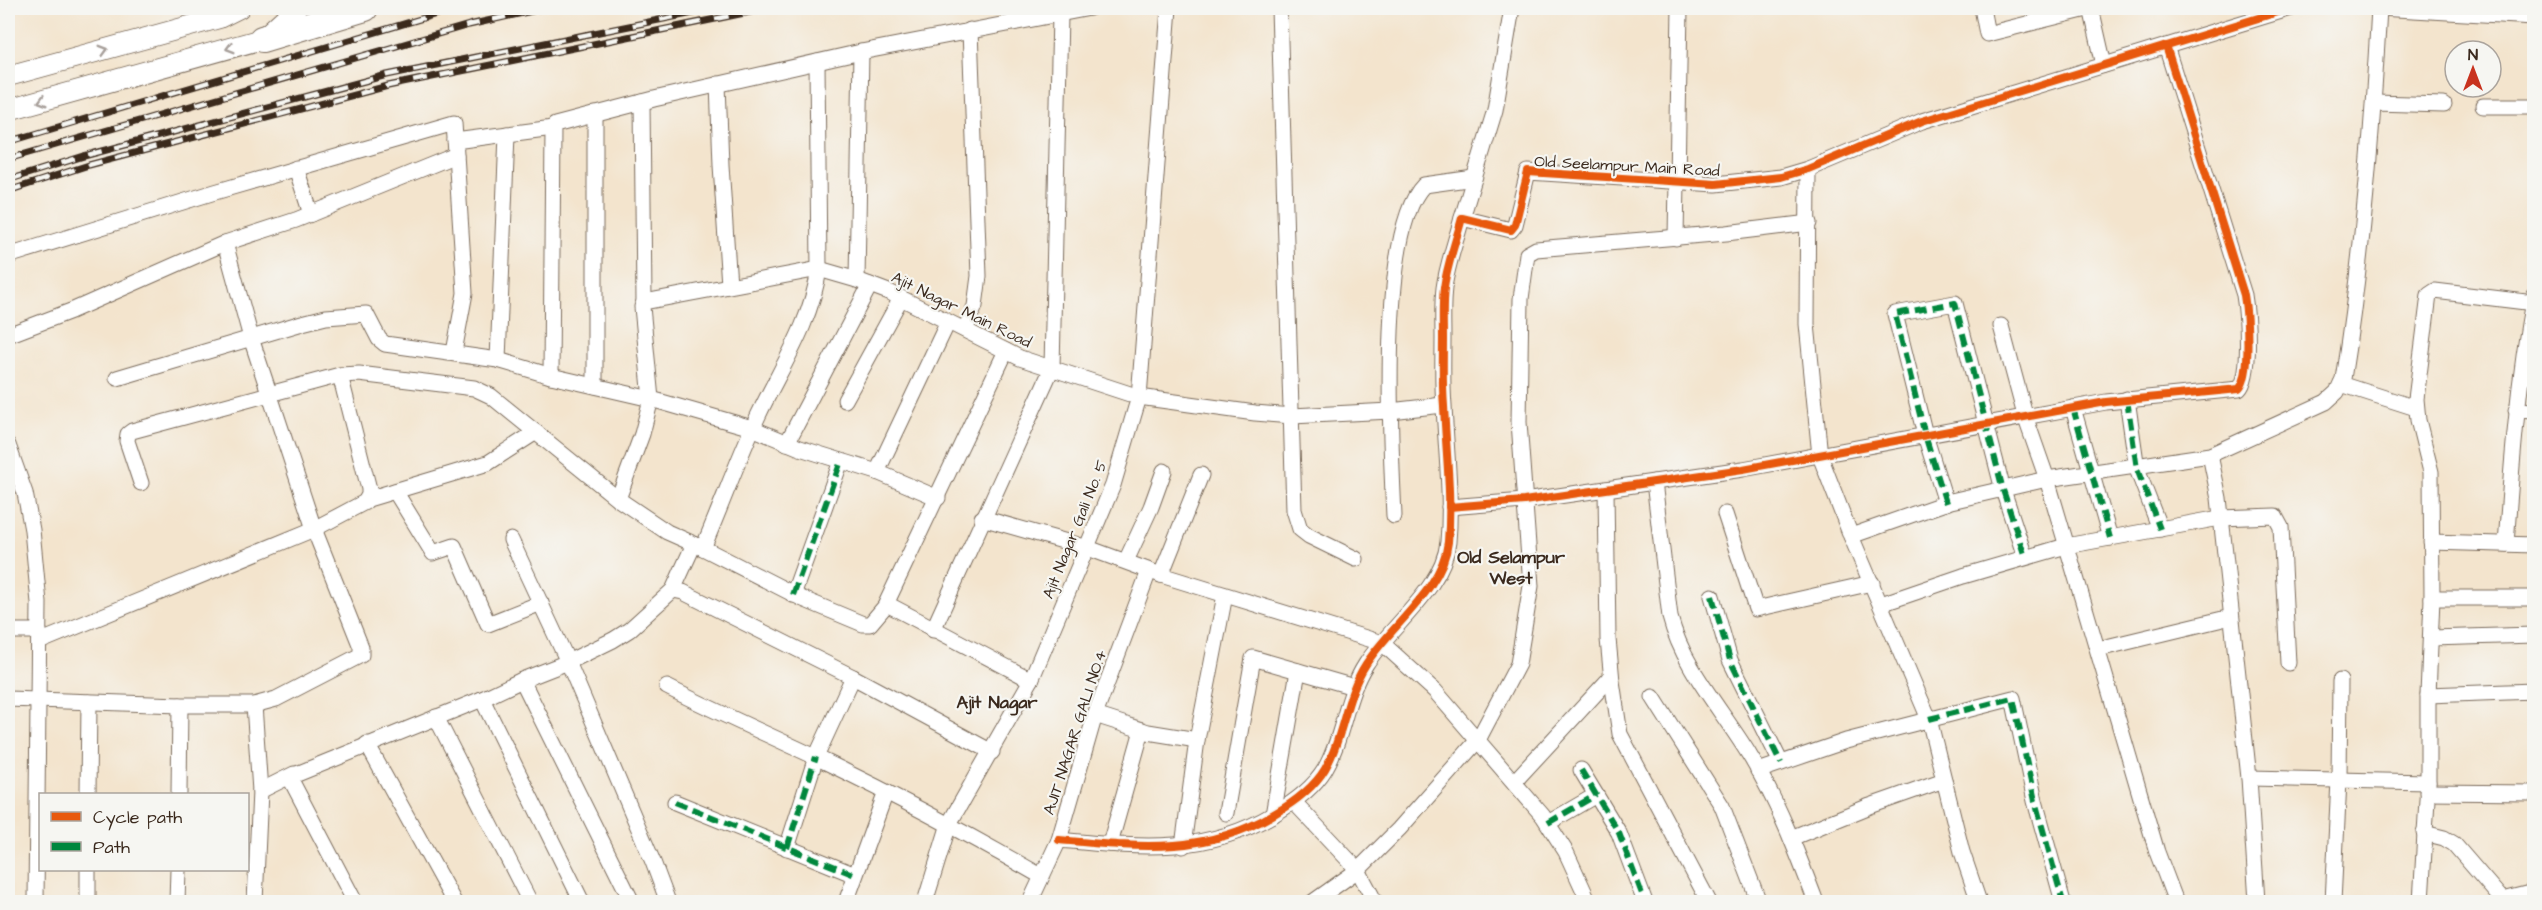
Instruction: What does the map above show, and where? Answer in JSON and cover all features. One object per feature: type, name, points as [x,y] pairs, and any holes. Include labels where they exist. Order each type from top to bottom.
[{"type":"highway","points":[[262,39],[365,8]]},
{"type":"street","points":[[8,76],[219,18],[238,8]]},
{"type":"street","points":[[8,110],[262,39],[296,8]]},
{"type":"street","points":[[8,336],[71,311],[225,243],[310,214],[456,148],[507,134],[553,128],[560,123],[642,102],[861,52],[1090,8]]},
{"type":"street","name":"Ajit Nagar Gali No. 5","points":[[925,903],[949,824],[1031,680],[1088,548],[1113,485],[1139,397],[1169,8]]},
{"type":"street","points":[[1280,8],[1294,510],[1300,528],[1309,536],[1356,559]]},
{"type":"street","points":[[1059,840],[1143,847],[1183,846],[1227,836],[1273,815],[1294,802],[1324,769],[1343,724],[1354,687],[1365,666],[1382,642],[1437,577],[1444,562],[1448,542],[1449,507],[1443,405],[1444,290],[1462,218],[1495,110],[1512,8]]},
{"type":"street","points":[[1676,238],[1680,8]]},
{"type":"street","points":[[1982,8],[1987,34],[2091,8],[2104,65]]},
{"type":"street","name":"Old Seelampur Main Road","points":[[1462,218],[1511,230],[1515,225],[1528,172],[1716,184],[1768,180],[1808,169],[1922,121],[2291,8]]},
{"type":"street","points":[[1851,536],[1946,503],[2047,479],[2210,455],[2317,408],[2332,397],[2341,384],[2358,283],[2374,102],[2379,11],[2535,17]]},
{"type":"street","points":[[933,630],[1052,368],[1060,15]]},
{"type":"street","points":[[965,330],[975,306],[979,276],[970,30]]},
{"type":"street","points":[[1449,507],[1524,501],[1820,456],[2127,399],[2233,392],[2240,389],[2244,380],[2248,328],[2244,295],[2166,46]]},
{"type":"street","points":[[788,443],[863,282],[861,52]]},
{"type":"street","points":[[260,791],[294,774],[568,662],[629,630],[673,590],[698,546],[752,428],[803,329],[811,308],[819,269],[817,62]]},
{"type":"street","points":[[718,84],[729,285]]},
{"type":"street","points":[[618,499],[642,434],[651,399],[642,307],[645,302],[642,102]]},
{"type":"street","points":[[2374,102],[2444,105]]},
{"type":"street","points":[[2482,106],[2535,106]]},
{"type":"street","points":[[595,114],[595,386]]},
{"type":"street","points":[[8,256],[296,168],[454,123],[465,293],[454,352]]},
{"type":"street","points":[[551,376],[553,128]]},
{"type":"street","points":[[498,360],[507,134]]},
{"type":"street","points":[[296,168],[310,214]]},
{"type":"street","points":[[1808,169],[1807,324],[1820,456],[1851,536],[1929,719],[1962,852],[1979,903]]},
{"type":"street","points":[[1394,516],[1390,411],[1394,301],[1406,217],[1411,203],[1424,185],[1474,178]]},
{"type":"street","points":[[1313,903],[1358,870],[1399,830],[1478,740],[1512,678],[1522,645],[1531,586],[1519,422],[1521,299],[1527,254],[1530,250],[1536,249],[1676,238],[1809,223]]},
{"type":"street","points":[[8,699],[180,705],[254,705],[276,699],[361,655],[361,647],[314,529],[268,392],[225,243]]},
{"type":"street","name":"Ajit Nagar Main Road","points":[[645,302],[819,269],[863,282],[901,298],[1020,358],[1139,397],[1255,414],[1292,416],[1390,411],[1443,405]]},
{"type":"street","points":[[2421,903],[2427,787],[2432,598],[2431,472],[2416,408],[2430,293],[2435,291],[2534,301],[2516,410],[2506,544]]},
{"type":"street","points":[[845,400],[901,298]]},
{"type":"street","points":[[1946,503],[1925,435],[1895,314],[1955,303],[2002,490],[2025,556]]},
{"type":"street","points":[[117,378],[318,319],[366,314],[379,339],[385,344],[498,360],[551,376],[651,399],[752,428],[788,443],[877,472],[938,498]]},
{"type":"street","points":[[877,472],[948,322]]},
{"type":"street","points":[[2001,326],[2026,419],[2047,479],[2157,852],[2176,903]]},
{"type":"street","points":[[141,483],[127,441],[128,434],[268,392],[340,375],[359,374],[480,390],[618,499],[667,532],[794,595],[867,625],[886,604],[1006,351]]},
{"type":"street","points":[[340,375],[369,489],[368,499]]},
{"type":"street","points":[[2341,384],[2416,408]]},
{"type":"street","points":[[2127,399],[2136,466],[2160,529]]},
{"type":"street","points":[[2073,408],[2109,538]]},
{"type":"street","points":[[2516,410],[2535,411]]},
{"type":"street","points":[[8,631],[39,637],[314,529],[368,499],[488,463],[536,432]]},
{"type":"street","points":[[8,445],[25,493],[32,530],[39,637],[36,903]]},
{"type":"street","points":[[2210,455],[2216,480],[2249,778],[2257,903]]},
{"type":"street","points":[[794,595],[841,461]]},
{"type":"street","points":[[1126,561],[1151,507],[1164,471]]},
{"type":"street","name":"AJIT NAGAR GALI NO.4","points":[[1030,903],[1059,840],[1095,715],[1155,573],[1201,475]]},
{"type":"street","points":[[1654,482],[1674,636],[1758,771],[1785,822],[1816,903]]},
{"type":"street","points":[[1606,489],[1608,639],[1618,724],[1626,750],[1709,902]]},
{"type":"street","points":[[395,491],[433,553],[454,546],[488,624],[541,603]]},
{"type":"street","points":[[1725,514],[1756,609],[1872,583]]},
{"type":"street","points":[[1881,604],[2025,556],[2066,546],[2220,518],[2275,516],[2282,527],[2288,663]]},
{"type":"street","points":[[982,519],[1088,548],[1155,573],[1382,642],[1435,691],[1548,823],[1566,852],[1589,903]]},
{"type":"street","points":[[512,540],[568,662],[650,854],[668,903]]},
{"type":"street","points":[[2431,542],[2535,545]]},
{"type":"street","points":[[673,590],[683,592],[853,677],[992,752]]},
{"type":"street","points":[[1183,846],[1197,740],[1225,595]]},
{"type":"street","points":[[1712,596],[1730,660],[1781,763]]},
{"type":"street","points":[[2432,598],[2535,598]]},
{"type":"street","points":[[886,604],[1031,680]]},
{"type":"street","points":[[2098,649],[2231,617]]},
{"type":"street","points":[[2431,638],[2535,635]]},
{"type":"street","points":[[1226,813],[1253,658],[1354,687]]},
{"type":"street","points":[[1273,815],[1298,671]]},
{"type":"street","points":[[787,848],[816,757],[853,677]]},
{"type":"street","points":[[1514,782],[1611,677]]},
{"type":"street","points":[[522,680],[632,903]]},
{"type":"street","points":[[2333,903],[2339,780],[2340,681]]},
{"type":"street","points":[[667,687],[886,792],[949,824],[1041,876]]},
{"type":"street","points":[[2428,695],[2535,692]]},
{"type":"street","points":[[1653,697],[1722,806],[1759,903]]},
{"type":"street","points":[[1758,771],[1846,741],[2013,698],[2036,801],[2063,903]]},
{"type":"street","points":[[482,699],[582,903]]},
{"type":"street","points":[[88,793],[89,702]]},
{"type":"street","points":[[179,793],[180,705]]},
{"type":"street","points":[[254,705],[260,791],[255,903]]},
{"type":"street","points":[[1095,715],[1142,730],[1197,740]]},
{"type":"street","points":[[436,717],[530,903]]},
{"type":"street","points":[[1110,844],[1142,730]]},
{"type":"street","points":[[367,744],[454,903]]},
{"type":"street","points":[[1581,770],[1619,833],[1645,903]]},
{"type":"street","points":[[294,774],[291,780],[355,903]]},
{"type":"street","points":[[2249,778],[2339,780],[2535,792]]},
{"type":"street","points":[[1791,838],[1870,806],[1944,780]]},
{"type":"street","points":[[846,903],[886,792]]},
{"type":"street","points":[[1548,823],[1596,795]]},
{"type":"street","points":[[675,802],[855,875]]},
{"type":"street","points":[[1294,802],[1358,870],[1375,903]]},
{"type":"street","points":[[2424,833],[2444,838],[2454,844],[2503,901],[2535,892]]},
{"type":"street","points":[[88,871],[88,903]]},
{"type":"street","points":[[177,903],[178,871]]},
{"type":"railway","points":[[8,142],[457,8]]},
{"type":"railway","points":[[8,159],[469,25],[545,8]]},
{"type":"railway","points":[[8,180],[84,156],[387,75],[718,8]]},
{"type":"railway","points":[[8,191],[89,165],[388,86],[769,8]]},
{"type":"marked path","points":[[1946,503],[1925,435],[1895,314],[1955,303],[2003,490],[2025,557]]},
{"type":"marked path","points":[[2127,399],[2137,469],[2160,529]]},
{"type":"marked path","points":[[2073,408],[2110,538]]},
{"type":"marked path","points":[[793,595],[841,461]]},
{"type":"marked path","points":[[1712,596],[1730,660],[1781,763]]},
{"type":"marked path","points":[[1929,719],[2013,698],[2035,801],[2063,902]]},
{"type":"marked path","points":[[787,848],[816,757]]},
{"type":"marked path","points":[[1581,770],[1619,833],[1645,902]]},
{"type":"marked path","points":[[1548,823],[1596,795]]},
{"type":"marked path","points":[[675,802],[855,875]]},
{"type":"cycle path","points":[[1059,840],[1142,846],[1196,843],[1222,837],[1281,810],[1315,783],[1325,769],[1359,676],[1376,649],[1426,591],[1444,559],[1448,542],[1449,508],[1443,389],[1443,301],[1447,271],[1462,218],[1511,230],[1515,225],[1528,172],[1716,184],[1781,177],[1808,169],[1922,121],[2291,8]]},
{"type":"cycle path","points":[[1449,507],[1524,501],[1743,469],[2106,402],[2239,389],[2246,371],[2247,358],[2244,295],[2166,46]]},
{"type":"district","name":"Old Selampur West","points":[[1511,567]]},
{"type":"district","name":"Ajit Nagar","points":[[997,702]]}]
